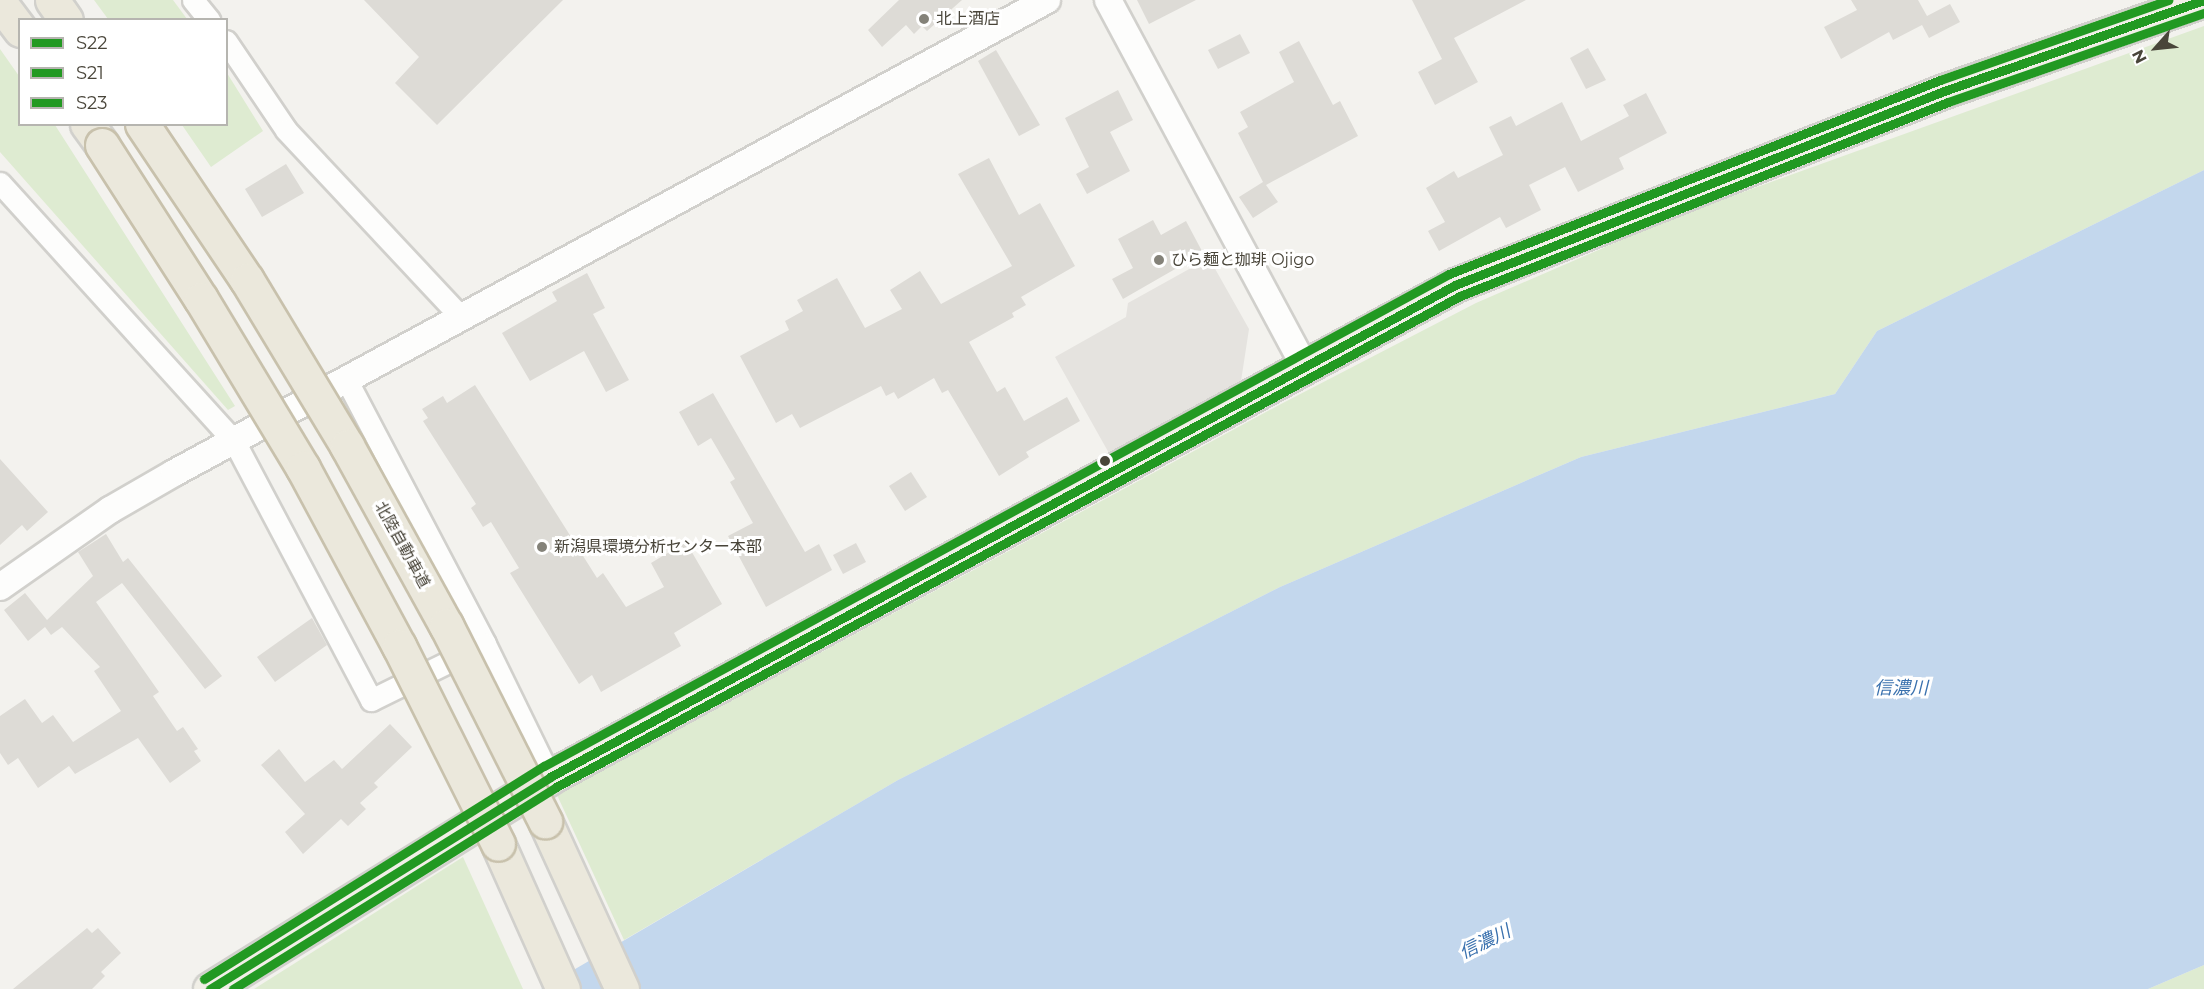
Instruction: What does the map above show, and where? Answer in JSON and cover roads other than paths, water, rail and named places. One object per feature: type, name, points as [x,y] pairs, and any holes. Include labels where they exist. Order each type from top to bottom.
[{"type":"highway","points":[[52,0],[65,18]]},
{"type":"highway","points":[[0,3],[18,27]]},
{"type":"highway","name":"北陸自動車道","points":[[143,126],[247,280],[347,446],[457,646],[545,821],[622,989]]},
{"type":"highway","points":[[94,135],[201,299],[303,468],[405,656],[498,844],[563,989]]},
{"type":"main road","points":[[210,989],[550,777],[1455,285],[1944,92],[2204,0]]},
{"type":"street","points":[[193,0],[207,18]]},
{"type":"street","points":[[1108,0],[1304,366]]},
{"type":"street","points":[[0,587],[110,510],[346,379],[1043,1]]},
{"type":"street","points":[[228,44],[286,130],[461,317]]},
{"type":"street","points":[[0,183],[234,441],[371,700],[486,644]]},
{"type":"street","points":[[346,379],[486,644],[550,777]]},
{"type":"water","name":"信濃川","points":[[2204,170],[2204,965],[2148,989],[541,989],[898,780],[1280,587],[1581,457],[1835,394],[1877,331]]},
{"type":"place","name":"北上酒店","points":[[924,19]]},
{"type":"place","name":"ひら麺と珈琲 Ojigo","points":[[1159,260]]},
{"type":"place","name":"新潟県環境分析センター本部","points":[[542,547]]}]
